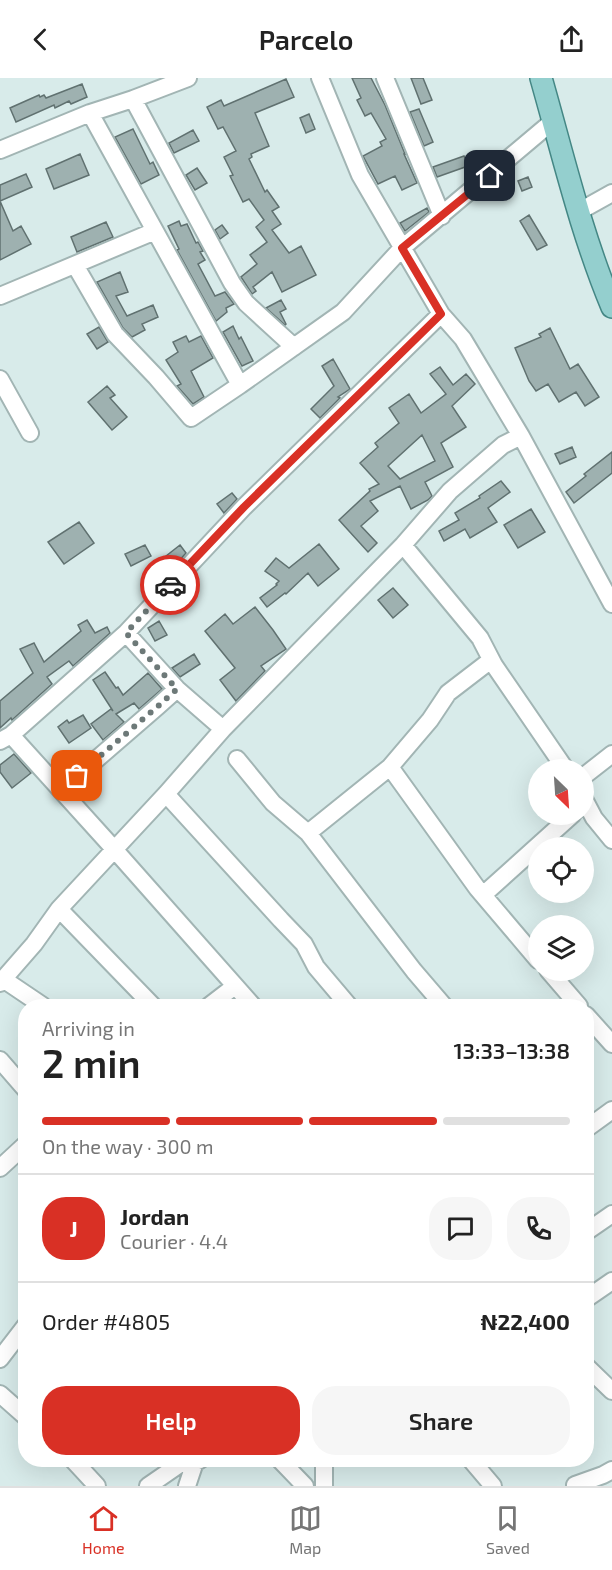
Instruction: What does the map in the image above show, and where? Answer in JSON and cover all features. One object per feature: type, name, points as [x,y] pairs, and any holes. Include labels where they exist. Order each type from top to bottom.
[{"type":"main road","points":[[541,78],[578,212],[612,308]]},
{"type":"street","points":[[0,150],[90,113],[188,78]]},
{"type":"street","points":[[320,78],[360,175],[441,314],[463,339],[521,436],[612,604]]},
{"type":"street","points":[[385,78],[442,216]]},
{"type":"street","points":[[133,99],[232,283],[246,303],[294,346]]},
{"type":"street","points":[[90,113],[240,385]]},
{"type":"street","points":[[75,265],[115,334],[191,418],[343,312],[402,248],[553,122]]},
{"type":"street","points":[[578,212],[612,194]]},
{"type":"street","points":[[0,296],[155,231]]},
{"type":"street","points":[[247,999],[61,790],[5,738],[126,633],[244,507],[441,314]]},
{"type":"street","points":[[0,379],[30,433]]},
{"type":"street","points":[[32,999],[2,981],[60,909],[223,729],[403,545],[450,491],[503,445],[521,436]]},
{"type":"street","points":[[403,545],[480,638],[491,660],[558,759]]},
{"type":"street","points":[[126,633],[177,689],[223,729]]},
{"type":"street","points":[[308,833],[390,767],[430,720],[448,693],[491,660]]},
{"type":"street","points":[[61,790],[177,689]]},
{"type":"street","points":[[594,768],[612,754]]},
{"type":"street","points":[[237,759],[273,803],[308,833],[438,999]]},
{"type":"street","points":[[390,767],[483,895],[528,948]]},
{"type":"street","points":[[166,794],[304,944],[316,967],[343,999]]},
{"type":"street","points":[[594,818],[612,840]]},
{"type":"street","points":[[483,895],[561,825]]},
{"type":"street","points":[[60,909],[146,999]]},
{"type":"street","points":[[557,981],[573,999]]},
{"type":"street","points":[[218,999],[235,986]]},
{"type":"street","points":[[594,1024],[612,1044]]},
{"type":"street","points":[[0,1060],[18,1081]]},
{"type":"street","points":[[594,1123],[612,1110]]},
{"type":"street","points":[[0,1168],[18,1151]]},
{"type":"street","points":[[594,1226],[612,1214]]},
{"type":"street","points":[[594,1293],[612,1281]]},
{"type":"street","points":[[0,1359],[18,1335]]},
{"type":"street","points":[[594,1374],[612,1391]]},
{"type":"street","points":[[0,1394],[18,1410]]},
{"type":"street","points":[[80,1467],[97,1486]]},
{"type":"street","points":[[148,1486],[178,1467]]},
{"type":"street","points":[[187,1486],[188,1467]]},
{"type":"street","points":[[287,1467],[305,1486]]},
{"type":"street","points":[[324,1467],[324,1486]]},
{"type":"street","points":[[477,1467],[493,1486]]},
{"type":"street","points":[[575,1485],[612,1470]]},
{"type":"building","points":[[352,78],[371,78],[385,105],[417,183],[402,190],[395,176],[378,184],[363,156],[382,146],[380,142],[386,139],[371,113],[365,116],[357,100],[361,98]]},
{"type":"building","points":[[411,78],[423,78],[432,100],[421,104]]},
{"type":"building","points":[[286,79],[294,97],[255,113],[269,146],[251,154],[252,157],[249,159],[265,192],[267,190],[279,207],[272,211],[281,224],[272,230],[289,253],[301,246],[316,275],[282,292],[272,272],[253,287],[256,291],[252,294],[241,277],[257,264],[250,255],[267,242],[256,227],[264,220],[249,199],[243,202],[230,176],[233,175],[224,157],[236,151],[223,127],[218,129],[207,107],[221,100],[224,106]]},
{"type":"building","points":[[82,84],[87,97],[71,104],[69,101],[55,108],[54,105],[16,122],[10,108],[39,95],[40,97],[44,95],[46,98]]},
{"type":"building","points":[[419,109],[433,142],[424,146],[410,112]]},
{"type":"building","points":[[309,114],[315,129],[306,133],[300,118]]},
{"type":"building","points":[[133,129],[150,164],[153,162],[159,175],[141,184],[115,137]]},
{"type":"building","points":[[193,130],[199,141],[174,153],[169,143]]},
{"type":"building","points":[[80,154],[89,175],[54,189],[46,169]]},
{"type":"building","points":[[464,156],[468,166],[437,177],[433,167]]},
{"type":"building","points":[[197,168],[207,183],[195,190],[186,175]]},
{"type":"building","points":[[26,174],[32,187],[0,201],[0,185]]},
{"type":"building","points":[[528,177],[532,187],[522,191],[518,181]]},
{"type":"building","points":[[0,201],[13,231],[21,226],[31,244],[0,260]]},
{"type":"building","points":[[427,208],[429,212],[405,231],[400,223]]},
{"type":"building","points":[[529,215],[547,245],[537,250],[520,221]]},
{"type":"building","points":[[179,221],[181,226],[187,224],[196,243],[198,242],[203,251],[200,252],[205,260],[198,264],[215,296],[225,292],[234,304],[226,308],[227,312],[216,321],[177,250],[179,249],[168,226]]},
{"type":"building","points":[[106,222],[113,237],[77,252],[71,237]]},
{"type":"building","points":[[222,225],[228,233],[220,239],[215,230]]},
{"type":"building","points":[[120,272],[128,292],[116,296],[127,316],[153,305],[158,317],[142,324],[145,330],[132,337],[123,328],[97,282]]},
{"type":"building","points":[[281,300],[286,309],[280,312],[285,325],[266,308]]},
{"type":"building","points":[[233,326],[253,361],[242,366],[223,332]]},
{"type":"building","points":[[99,327],[108,342],[97,349],[87,334]]},
{"type":"building","points":[[550,328],[570,369],[578,364],[599,397],[585,406],[576,392],[559,402],[548,384],[536,391],[529,381],[515,348],[541,337],[539,334]]},
{"type":"building","points":[[186,336],[189,342],[201,336],[213,358],[191,371],[204,397],[193,404],[177,386],[181,384],[166,360],[178,352],[173,342]]},
{"type":"building","points":[[333,359],[350,389],[338,397],[340,398],[320,418],[311,409],[334,386],[322,366]]},
{"type":"building","points":[[440,367],[453,385],[466,374],[475,384],[452,406],[466,427],[441,443],[453,467],[425,482],[432,496],[411,509],[400,486],[370,501],[378,511],[361,526],[377,543],[368,552],[339,520],[370,491],[369,489],[379,484],[360,463],[378,447],[375,443],[399,423],[389,408],[409,394],[421,413],[446,394],[430,374]],"holes":[[[422,435],[435,461],[400,479],[388,466]]]},
{"type":"building","points":[[107,386],[115,395],[110,398],[127,417],[112,430],[88,402]]},
{"type":"building","points":[[572,447],[576,457],[560,464],[555,454]]},
{"type":"building","points":[[612,452],[612,473],[574,503],[566,492]]},
{"type":"building","points":[[501,481],[510,492],[488,508],[497,522],[470,538],[465,529],[444,541],[439,531],[459,520],[455,513],[480,498],[479,496]]},
{"type":"building","points":[[232,493],[237,499],[224,513],[217,504]]},
{"type":"building","points":[[531,509],[545,532],[518,548],[504,525]]},
{"type":"building","points":[[79,522],[94,543],[64,564],[48,542]]},
{"type":"building","points":[[319,544],[339,569],[318,586],[308,573],[286,594],[267,607],[260,598],[279,581],[265,571],[276,558],[289,568]]},
{"type":"building","points":[[145,545],[151,556],[131,566],[125,554]]},
{"type":"building","points":[[180,545],[186,553],[171,570],[168,566],[159,575],[152,567]]},
{"type":"building","points":[[393,588],[408,605],[393,618],[378,600]]},
{"type":"building","points":[[255,607],[286,649],[261,666],[265,671],[236,701],[220,680],[235,668],[205,631],[225,614],[233,624]]},
{"type":"building","points":[[87,620],[95,633],[107,627],[110,633],[73,666],[69,661],[47,677],[52,684],[0,728],[0,701],[33,673],[20,649],[34,643],[44,662],[81,631],[78,625]]},
{"type":"building","points":[[159,621],[167,635],[155,641],[148,628]]},
{"type":"building","points":[[194,654],[200,664],[180,677],[172,668]]},
{"type":"building","points":[[105,672],[123,695],[148,673],[162,689],[139,709],[134,703],[116,714],[124,722],[103,740],[91,724],[111,709],[113,711],[93,680]]},
{"type":"building","points":[[83,715],[91,728],[69,743],[58,727],[67,720],[69,723]]},
{"type":"building","points":[[14,754],[31,773],[12,788],[0,772],[0,765]]},
{"type":"way so far","points":[[77,776],[177,689],[126,633],[170,585]]},
{"type":"route","points":[[170,585],[244,507],[441,314],[402,248],[490,176]]}]
